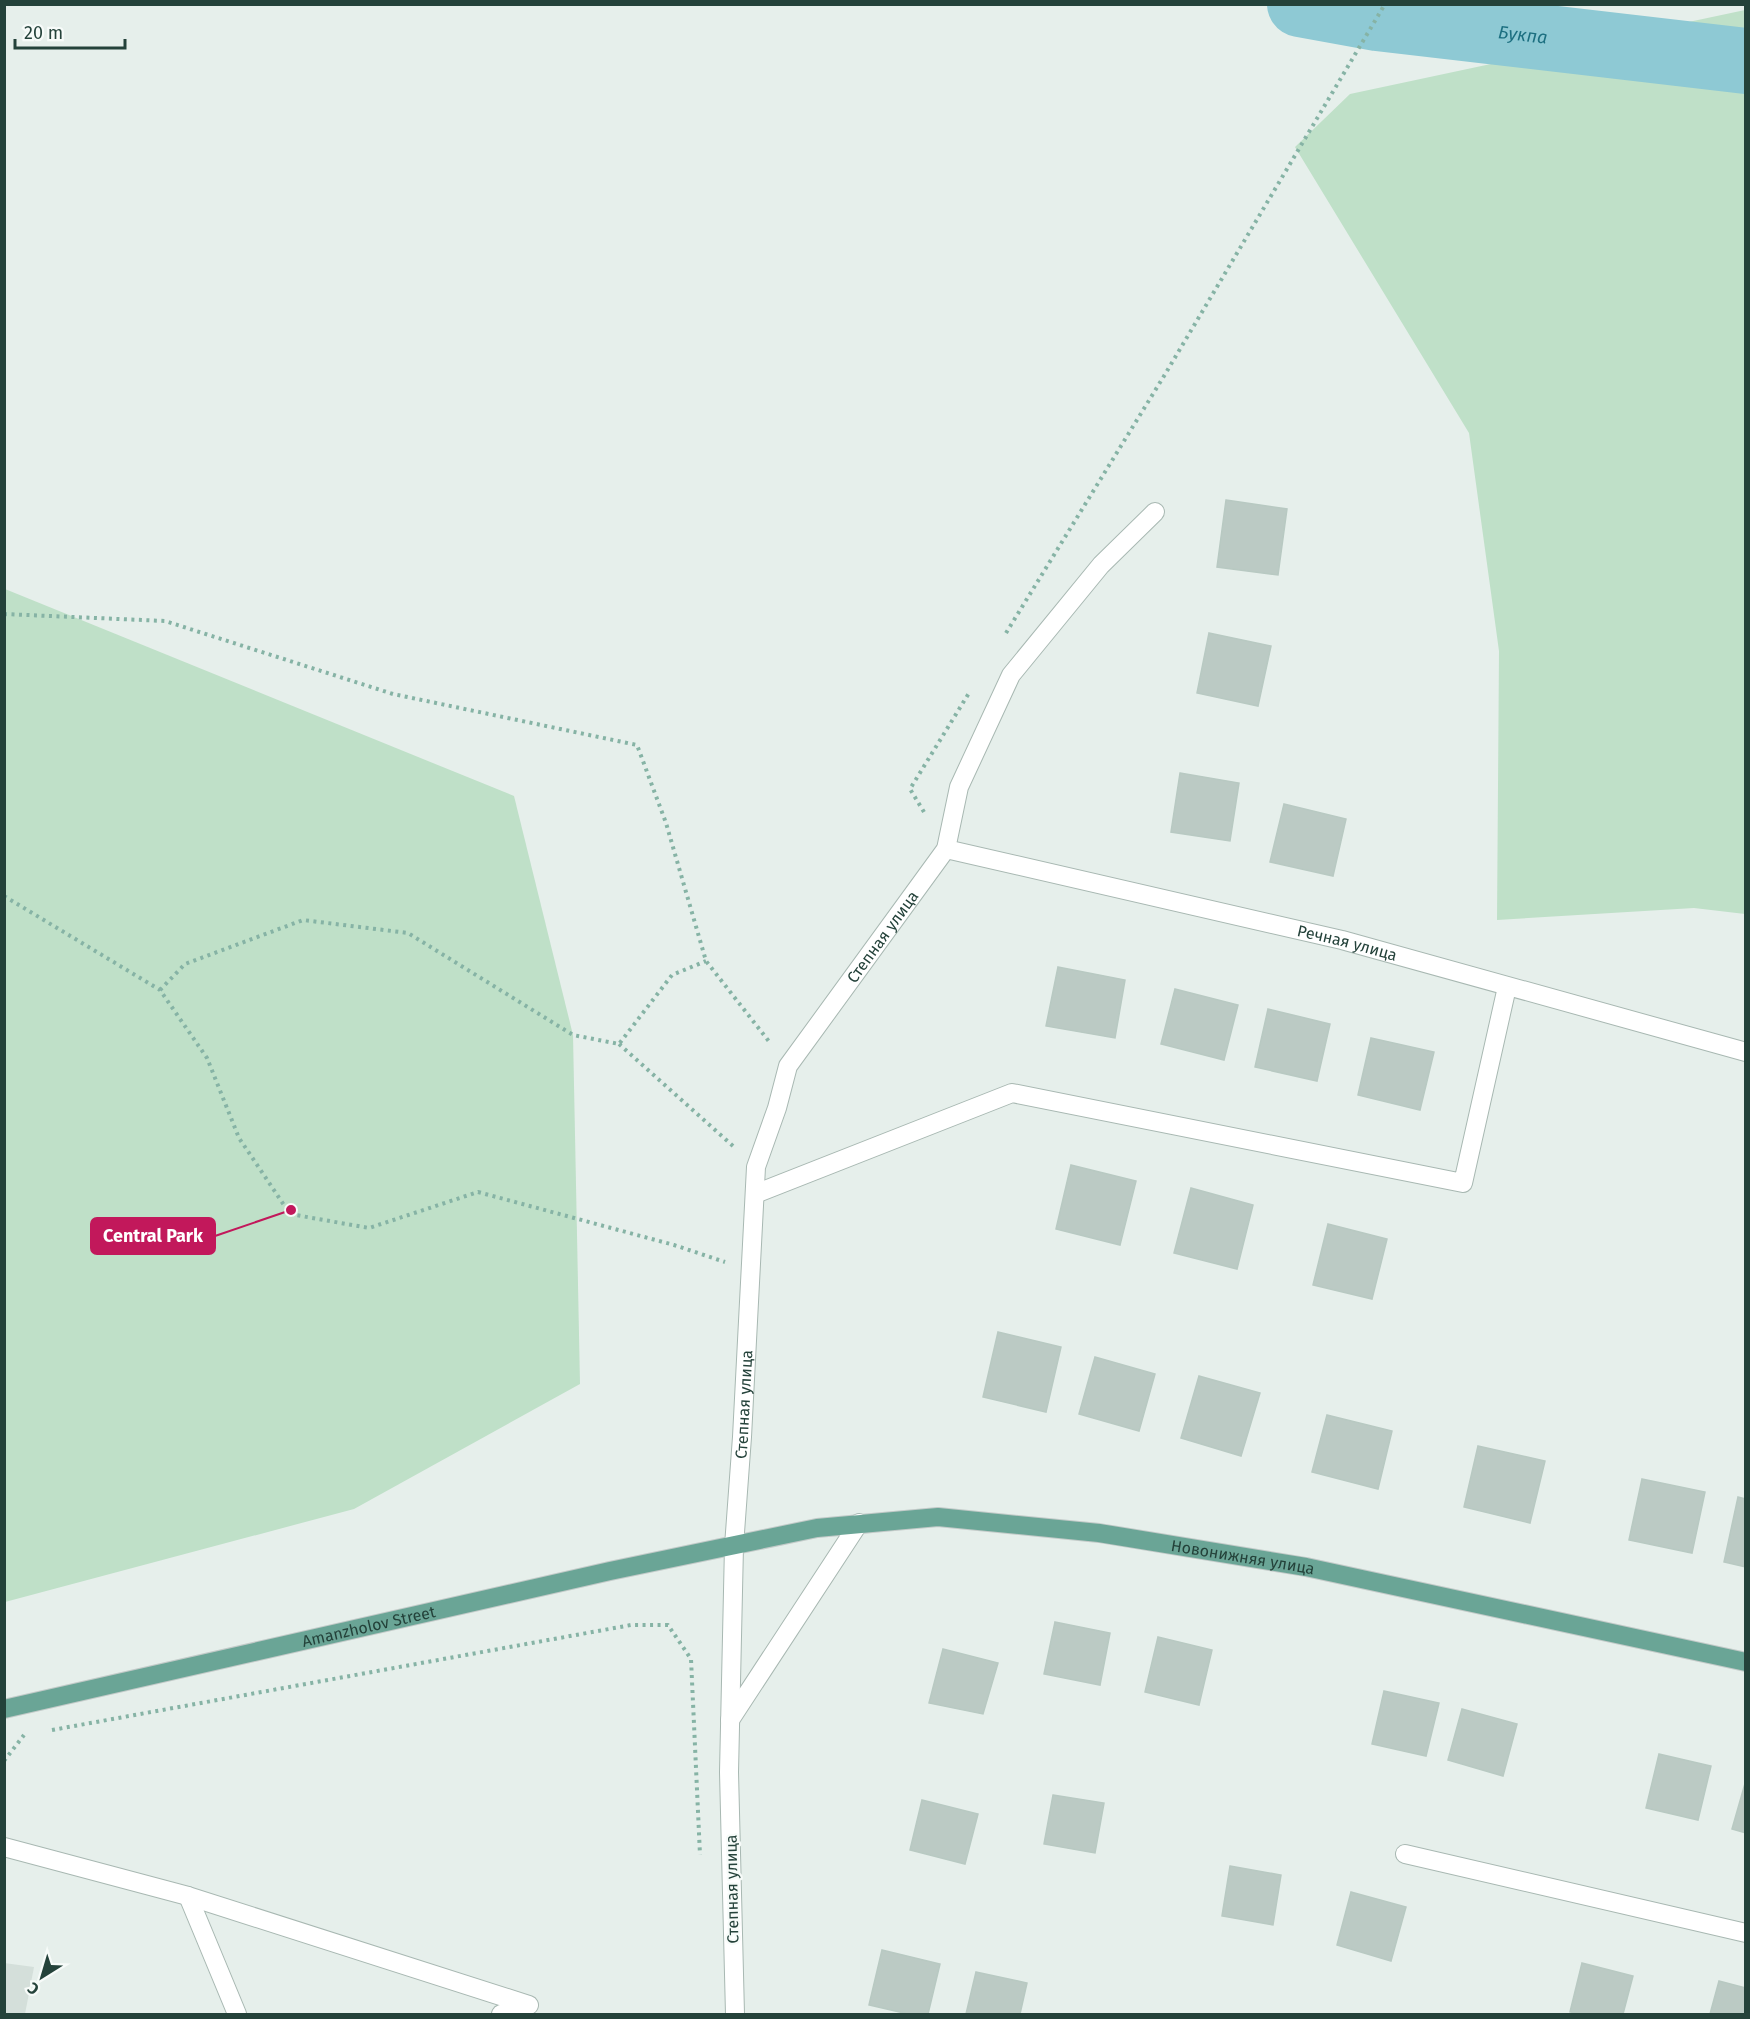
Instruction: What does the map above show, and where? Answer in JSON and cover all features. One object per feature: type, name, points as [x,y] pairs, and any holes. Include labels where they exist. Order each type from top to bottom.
[{"type":"main road","name":"Новонижняя улица","points":[[734,1546],[817,1528],[938,1517],[1111,1535],[1306,1567],[1746,1662]]},
{"type":"main road","name":"Amanzholov Street","points":[[4,1709],[610,1570],[734,1546]]},
{"type":"street","points":[[946,849],[959,787],[1011,675],[1101,565],[1155,512]]},
{"type":"street","name":"Речная улица","points":[[946,849],[1342,940],[1746,1052]]},
{"type":"street","name":"Степная улица","points":[[735,2014],[729,1772],[734,1546],[756,1167],[777,1108],[788,1066],[946,849]]},
{"type":"street","points":[[755,1194],[1012,1093],[1463,1183],[1506,987]]},
{"type":"street","points":[[730,1720],[859,1523]]},
{"type":"street","points":[[4,1847],[188,1896],[531,2010]]},
{"type":"street","points":[[1405,1854],[1746,1934]]},
{"type":"street","points":[[188,1896],[237,2014]]},
{"type":"street","points":[[501,2014],[531,2010]]},
{"type":"path","points":[[1003,638],[1164,376],[1385,4]]},
{"type":"path","points":[[4,614],[165,621],[393,694],[637,745],[666,823],[706,961],[788,1066]]},
{"type":"path","points":[[946,849],[910,789],[972,688]]},
{"type":"path","points":[[4,896],[160,990],[207,1058],[239,1138],[290,1214],[369,1228],[478,1192],[674,1245],[750,1270]]},
{"type":"path","points":[[160,990],[185,964],[303,920],[408,933],[573,1035],[619,1044],[756,1167]]},
{"type":"path","points":[[619,1044],[672,975],[706,961]]},
{"type":"path","points":[[46,1731],[631,1625],[668,1625],[691,1659],[701,1860]]},
{"type":"path","points":[[4,1761],[22,1735],[34,1733]]},
{"type":"shaded area","points":[[4,1963],[34,1967],[25,2014],[5,2014]]},
{"type":"green space","points":[[1745,10],[1745,914],[1694,908],[1497,920],[1499,651],[1469,433],[1295,147],[1350,94]]},
{"type":"green space","points":[[5,589],[514,796],[573,1035],[580,1384],[354,1509],[5,1602]]},
{"type":"building","points":[[1226,500],[1287,509],[1278,575],[1217,567]]},
{"type":"building","points":[[1209,633],[1271,646],[1258,706],[1197,693]]},
{"type":"building","points":[[1180,773],[1239,783],[1230,841],[1171,832]]},
{"type":"building","points":[[1284,804],[1346,819],[1333,876],[1270,862]]},
{"type":"building","points":[[1058,967],[1125,980],[1115,1038],[1046,1026]]},
{"type":"building","points":[[1175,989],[1238,1005],[1224,1060],[1161,1044]]},
{"type":"building","points":[[1268,1009],[1330,1024],[1317,1081],[1255,1067]]},
{"type":"building","points":[[1371,1038],[1434,1052],[1420,1110],[1358,1095]]},
{"type":"building","points":[[1071,1165],[1136,1181],[1120,1245],[1056,1229]]},
{"type":"building","points":[[1191,1188],[1253,1205],[1237,1269],[1174,1253]]},
{"type":"building","points":[[1328,1224],[1387,1239],[1372,1299],[1313,1285]]},
{"type":"building","points":[[998,1332],[1061,1347],[1046,1412],[983,1397]]},
{"type":"building","points":[[1095,1357],[1155,1374],[1139,1431],[1079,1414]]},
{"type":"building","points":[[1199,1376],[1260,1393],[1241,1456],[1181,1438]]},
{"type":"building","points":[[1327,1415],[1392,1431],[1378,1489],[1312,1472]]},
{"type":"building","points":[[1478,1446],[1545,1461],[1530,1523],[1464,1507]]},
{"type":"building","points":[[1642,1479],[1705,1492],[1692,1553],[1629,1540]]},
{"type":"building","points":[[1738,1497],[1746,1499],[1746,1567],[1724,1562]]},
{"type":"building","points":[[1055,1622],[1110,1633],[1100,1685],[1044,1674]]},
{"type":"building","points":[[1158,1637],[1212,1650],[1199,1705],[1145,1692]]},
{"type":"building","points":[[943,1649],[998,1663],[983,1714],[929,1703]]},
{"type":"building","points":[[1384,1691],[1439,1703],[1426,1756],[1372,1744]]},
{"type":"building","points":[[1462,1709],[1517,1724],[1503,1776],[1448,1760]]},
{"type":"building","points":[[1659,1754],[1711,1766],[1698,1820],[1646,1808]]},
{"type":"building","points":[[1746,1780],[1746,1833],[1732,1829]]},
{"type":"building","points":[[1053,1795],[1104,1803],[1095,1853],[1044,1844]]},
{"type":"building","points":[[922,1800],[978,1814],[965,1864],[910,1850]]},
{"type":"building","points":[[1230,1866],[1281,1875],[1273,1925],[1222,1916]]},
{"type":"building","points":[[1351,1892],[1406,1907],[1391,1961],[1337,1945]]},
{"type":"building","points":[[882,1950],[940,1964],[928,2014],[908,2014],[869,2005]]},
{"type":"building","points":[[1582,1963],[1633,1976],[1623,2014],[1570,2012]]},
{"type":"building","points":[[976,1972],[1027,1983],[1020,2014],[966,2014]]},
{"type":"building","points":[[1719,1981],[1746,1988],[1746,2014],[1710,2014]]},
{"type":"waterway","name":"Букпа","points":[[1300,4],[1377,18],[1746,61]]},
{"type":"place","name":"Central Park","points":[[291,1210]]}]
